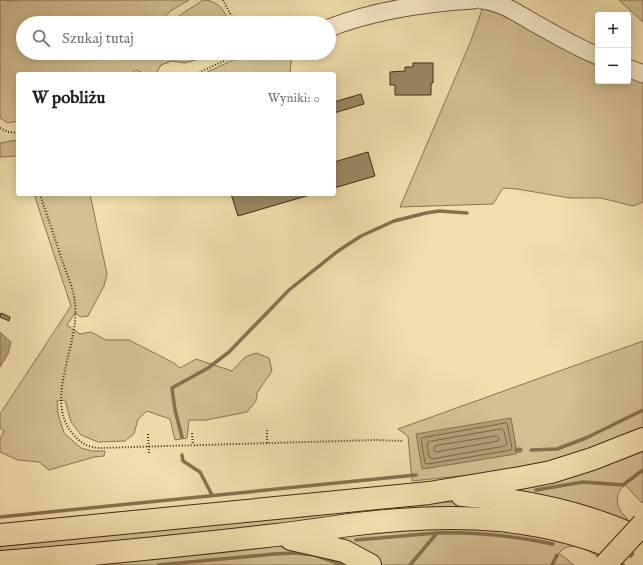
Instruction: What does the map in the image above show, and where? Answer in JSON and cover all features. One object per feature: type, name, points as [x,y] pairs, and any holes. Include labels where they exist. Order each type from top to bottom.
[{"type":"highway","points":[[0,535],[429,493],[551,472],[592,459],[643,439]]},
{"type":"highway","points":[[429,493],[495,498],[553,508],[606,523],[643,540]]},
{"type":"highway","points":[[0,562],[270,536],[351,525],[411,519],[453,517],[497,519],[538,525],[574,534],[612,547],[643,561],[639,565]]},
{"type":"highway","points":[[606,565],[643,524]]},
{"type":"highway","points":[[270,536],[338,549],[353,555],[370,565]]},
{"type":"lane","points":[[336,25],[385,12],[434,3],[473,0]]},
{"type":"lane","points":[[482,0],[491,1],[506,7],[576,46],[595,55]]},
{"type":"lane","points":[[631,69],[643,74]]},
{"type":"path","points":[[223,0],[231,16]]},
{"type":"path","points":[[200,72],[226,60]]},
{"type":"path","points":[[0,128],[8,132],[16,133]]},
{"type":"path","points":[[41,196],[72,287],[75,304],[74,334],[61,397],[63,414],[68,428],[78,440],[90,447],[99,448],[375,440],[403,441]]},
{"type":"path","points":[[267,430],[267,443]]},
{"type":"path","points":[[192,433],[193,445]]},
{"type":"path","points":[[148,434],[149,454]]},
{"type":"shaded area","points":[[0,0],[189,0],[165,16],[16,16],[16,60],[195,60],[185,63],[172,61],[161,65],[157,72],[140,72],[136,70],[133,72],[16,72],[16,121],[8,123],[0,118]]},
{"type":"shaded area","points":[[203,0],[208,0],[220,7],[226,16],[179,16]]},
{"type":"shaded area","points":[[619,0],[643,0],[643,22]]},
{"type":"shaded area","points":[[483,7],[494,10],[595,60],[595,84],[631,84],[631,76],[643,80],[643,202],[633,206],[601,198],[570,198],[503,188],[493,204],[400,207],[470,43]]},
{"type":"shaded area","points":[[233,60],[291,60],[290,72],[207,72]]},
{"type":"shaded area","points":[[16,140],[16,156],[0,157],[0,143]]},
{"type":"shaded area","points":[[35,196],[90,196],[107,274],[104,286],[88,316],[81,317],[75,313],[67,325],[80,334],[91,332],[106,340],[129,340],[174,363],[180,368],[196,359],[232,371],[245,357],[256,353],[269,358],[272,371],[257,393],[256,401],[247,412],[206,420],[189,420],[187,438],[175,440],[170,419],[147,411],[138,419],[134,434],[125,441],[98,442],[81,435],[71,422],[65,400],[57,401],[58,414],[64,433],[81,448],[92,451],[105,451],[104,456],[94,457],[49,470],[39,462],[18,460],[0,452],[0,439],[4,431],[0,428],[0,414],[71,306]]},
{"type":"shaded area","points":[[643,341],[643,428],[616,439],[554,461],[480,474],[412,481],[408,436],[398,429]],"holes":[[[511,419],[516,448],[521,448],[521,452],[428,468]]]},
{"type":"shaded area","points":[[643,449],[643,502],[642,503],[625,485],[621,489],[618,497],[619,507],[628,519],[624,523],[499,491]]},
{"type":"shaded area","points":[[432,502],[474,502],[539,519],[0,553],[0,545]]},
{"type":"shaded area","points":[[462,527],[536,535],[590,549],[627,565],[610,563],[587,550],[572,546],[565,548],[559,553],[574,565],[382,565],[334,537],[402,530]]},
{"type":"shaded area","points":[[275,546],[305,547],[358,565],[89,565],[229,552]]},
{"type":"water","points":[[0,332],[11,342],[8,354],[0,367]]},
{"type":"water","points":[[511,418],[516,454],[422,469],[416,434]]},
{"type":"building","points":[[413,63],[433,63],[433,83],[431,83],[431,95],[395,95],[395,85],[390,85],[390,72],[405,71],[405,67],[413,67]]},
{"type":"building","points":[[361,94],[364,104],[336,112],[336,101]]},
{"type":"building","points":[[368,152],[375,176],[336,187],[336,161]]},
{"type":"building","points":[[232,196],[306,196],[238,216]]},
{"type":"building","points":[[1,313],[10,317],[9,321],[0,317]]},
{"type":"waterway","points":[[182,437],[175,410],[172,388],[208,368],[229,352],[289,290],[338,251],[361,236],[394,221],[439,211],[467,213]]},
{"type":"waterway","points":[[531,450],[557,449],[586,438],[643,410]]},
{"type":"waterway","points":[[516,450],[521,450]]},
{"type":"waterway","points":[[182,455],[183,461],[200,472],[212,495]]},
{"type":"waterway","points":[[536,490],[583,482],[623,485],[643,470]]},
{"type":"waterway","points":[[0,517],[416,475]]},
{"type":"waterway","points":[[356,540],[437,533]]},
{"type":"waterway","points":[[410,565],[437,533],[495,535],[553,544]]},
{"type":"waterway","points":[[158,565],[295,553],[315,555],[342,565]]},
{"type":"waterway","points":[[552,565],[557,555]]}]
